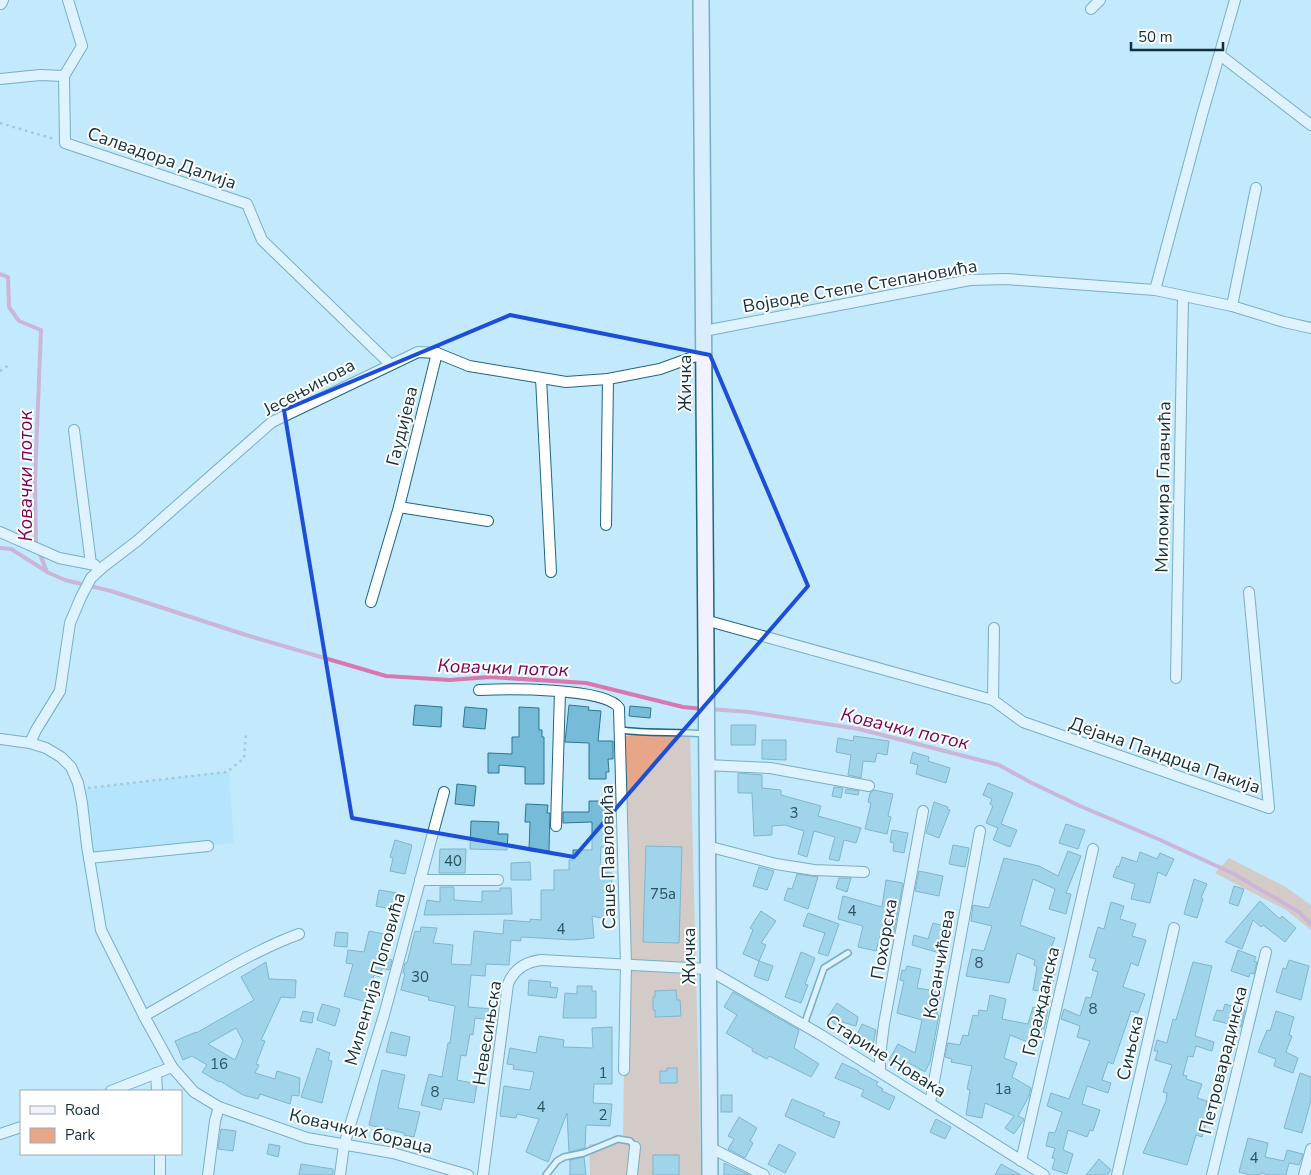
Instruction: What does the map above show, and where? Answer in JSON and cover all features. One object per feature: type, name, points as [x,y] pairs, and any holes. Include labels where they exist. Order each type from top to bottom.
[{"type":"main road","name":"Жичка","points":[[701,0],[710,1175]]},
{"type":"street","points":[[0,79],[40,75],[64,76],[82,46],[68,0]]},
{"type":"street","points":[[1091,9],[1100,0]]},
{"type":"street","points":[[1155,290],[1235,0]]},
{"type":"street","points":[[1220,55],[1311,125]]},
{"type":"street","name":"Салвадора Далија","points":[[64,76],[65,143],[247,204],[262,240],[390,364]]},
{"type":"street","points":[[1232,306],[1256,188]]},
{"type":"street","name":"Војводе Степе Степановића","points":[[704,331],[970,280],[1006,279],[1155,290],[1232,306],[1311,328]]},
{"type":"street","name":"Миломира Главчића","points":[[1176,678],[1183,297]]},
{"type":"street","name":"Јесењинова","points":[[30,743],[60,691],[68,631],[81,597],[91,578],[137,541],[272,422],[418,352],[437,353],[470,366],[566,382],[608,379],[660,369],[704,353]]},
{"type":"street","name":"Гаудијева","points":[[371,602],[399,507],[437,353]]},
{"type":"street","points":[[541,378],[551,572]]},
{"type":"street","points":[[606,525],[608,379]]},
{"type":"street","points":[[74,430],[91,564]]},
{"type":"street","points":[[399,507],[488,521]]},
{"type":"street","points":[[0,532],[59,558],[103,567]]},
{"type":"street","name":"Дејана Пандрца Пакија","points":[[705,620],[993,700],[1023,722],[1269,808],[1249,592]]},
{"type":"street","points":[[993,700],[994,628]]},
{"type":"street","name":"Саше Павловића","points":[[479,690],[510,689],[593,695],[613,700],[620,708],[626,964],[624,1070]]},
{"type":"street","points":[[556,826],[560,692]]},
{"type":"street","name":"Ковачких бораца","points":[[0,739],[30,743],[46,748],[61,757],[71,767],[79,789],[101,930],[172,1067],[194,1092],[219,1107],[307,1138],[393,1153],[468,1175]]},
{"type":"street","points":[[706,765],[770,768],[869,786]]},
{"type":"street","name":"Милентија Поповића","points":[[340,1175],[344,1145],[384,1015],[444,792]]},
{"type":"street","name":"Похорска","points":[[880,1072],[884,1024],[923,811]]},
{"type":"street","name":"Косанчићева","points":[[930,1103],[980,832]]},
{"type":"street","points":[[89,858],[208,846]]},
{"type":"street","points":[[706,846],[776,864],[814,870],[864,872]]},
{"type":"street","name":"Горажданска","points":[[1022,1160],[1093,849]]},
{"type":"street","points":[[420,880],[498,880]]},
{"type":"street","name":"Сињска","points":[[1117,1175],[1174,928]]},
{"type":"street","points":[[144,1016],[249,957],[280,941],[299,934]]},
{"type":"street","name":"Петроварадинска","points":[[1212,1175],[1266,952]]},
{"type":"street","name":"Невесињска","points":[[483,1175],[508,984],[511,976],[518,968],[527,963],[541,960],[707,969]]},
{"type":"street","name":"Старине Новака","points":[[707,969],[804,1025],[1044,1175]]},
{"type":"street","points":[[114,1090],[172,1067]]},
{"type":"street","points":[[156,1073],[157,1090]]},
{"type":"street","points":[[208,1175],[215,1121],[219,1107]]},
{"type":"street","points":[[0,1134],[20,1127]]},
{"type":"street","points":[[709,1146],[764,1175]]},
{"type":"street","points":[[632,1175],[635,1147]]},
{"type":"street","points":[[1304,1175],[1311,1149]]},
{"type":"street","points":[[160,1155],[160,1175]]},
{"type":"lane","points":[[621,730],[642,733],[706,730]]},
{"type":"lane","points":[[804,1025],[824,968],[848,953]]},
{"type":"lane","points":[[546,1175],[558,1161],[570,1155],[584,1153],[618,1139],[630,1141],[635,1147]]},
{"type":"path","points":[[0,123],[65,143]]},
{"type":"path","points":[[0,371],[9,365]]},
{"type":"path","points":[[79,789],[227,772],[244,758],[246,734]]},
{"type":"highlighted area","points":[[510,315],[710,355],[808,586],[574,857],[352,818],[284,410]]},
{"type":"shaded area","points":[[229,771],[234,843],[89,858],[79,789]]},
{"type":"green space","points":[[642,733],[690,733],[701,1175],[590,1175],[589,1144],[623,1143],[624,1070],[620,737]]},
{"type":"green space","points":[[1229,858],[1284,886],[1311,905],[1311,930],[1286,910],[1215,873]]},
{"type":"building","points":[[415,705],[442,707],[441,727],[413,725]]},
{"type":"building","points":[[569,705],[589,707],[588,710],[601,711],[598,741],[613,741],[613,759],[608,759],[609,772],[606,772],[606,779],[589,779],[589,743],[565,742]]},
{"type":"building","points":[[630,706],[651,708],[650,718],[629,716]]},
{"type":"building","points":[[465,707],[487,709],[485,729],[463,727]]},
{"type":"building","points":[[519,707],[539,708],[539,730],[542,730],[542,737],[544,737],[544,784],[525,784],[525,767],[499,765],[499,773],[488,773],[488,753],[512,754],[512,737],[519,737]]},
{"type":"building","points":[[731,725],[756,725],[755,745],[731,745]]},
{"type":"building","points":[[854,736],[889,741],[887,755],[877,753],[875,762],[863,761],[861,778],[848,775],[851,755],[836,752],[838,738],[853,741]]},
{"type":"building","points":[[762,740],[786,740],[786,760],[762,759]]},
{"type":"building","points":[[913,752],[929,757],[928,761],[950,768],[946,783],[916,774],[918,765],[910,763]]},
{"type":"building","points":[[738,773],[762,775],[762,788],[781,790],[781,795],[821,806],[818,816],[861,828],[856,843],[844,840],[839,861],[829,859],[835,837],[814,831],[807,857],[798,854],[804,831],[785,825],[772,826],[772,835],[754,836],[752,793],[738,793]]},
{"type":"building","points":[[988,783],[1013,793],[1001,824],[1017,830],[1010,847],[993,840],[998,828],[986,823],[993,806],[990,804],[992,799],[983,795]]},
{"type":"building","points":[[457,784],[476,786],[474,806],[455,804]]},
{"type":"building","points":[[834,787],[843,788],[841,798],[832,796]]},
{"type":"building","points":[[846,789],[859,791],[858,795],[845,793]]},
{"type":"building","points":[[874,790],[893,794],[888,816],[891,817],[887,834],[865,829],[871,803],[868,802],[870,793]]},
{"type":"building","points":[[589,801],[610,801],[610,847],[601,847],[600,872],[612,873],[611,894],[605,919],[592,916],[594,938],[573,940],[521,937],[521,941],[511,940],[509,965],[486,964],[485,976],[471,975],[468,1007],[492,1009],[491,1020],[475,1018],[473,1035],[470,1034],[466,1056],[461,1055],[457,1080],[477,1084],[474,1103],[444,1098],[441,1110],[421,1105],[429,1074],[442,1077],[448,1043],[450,1043],[455,1006],[428,1000],[429,997],[401,990],[405,963],[407,963],[415,931],[420,932],[421,927],[437,928],[433,943],[453,945],[451,964],[471,965],[474,931],[503,934],[504,920],[530,922],[530,919],[541,920],[541,890],[554,890],[554,870],[569,870],[569,860],[573,860],[573,850],[592,850],[592,822],[563,823],[563,812],[589,812]]},
{"type":"building","points":[[934,802],[948,807],[947,809],[950,810],[939,838],[926,833]]},
{"type":"building","points":[[526,804],[548,805],[547,813],[550,813],[549,851],[529,851],[530,822],[525,822]]},
{"type":"building","points":[[471,821],[499,822],[498,834],[508,834],[507,850],[470,849]]},
{"type":"building","points":[[1066,824],[1085,830],[1078,849],[1059,843]]},
{"type":"building","points":[[892,830],[908,833],[904,853],[893,851],[894,843],[890,842]]},
{"type":"building","points":[[395,840],[412,845],[405,874],[390,871],[393,858],[390,857]]},
{"type":"building","points":[[953,845],[969,848],[965,867],[949,864]]},
{"type":"building","points":[[646,846],[682,847],[679,943],[643,942]]},
{"type":"building","points":[[440,849],[466,849],[465,873],[439,873]]},
{"type":"building","points":[[1068,851],[1081,856],[1066,893],[1071,894],[1066,914],[1049,909],[1055,889],[1033,879],[1020,925],[1055,938],[1045,963],[1048,964],[1045,972],[1055,973],[1051,991],[1033,990],[1037,967],[1034,965],[1035,960],[1017,953],[1009,983],[966,976],[972,949],[984,951],[992,926],[971,921],[973,905],[989,908],[1004,858],[1039,866],[1058,876]]},
{"type":"building","points":[[1140,852],[1157,859],[1160,853],[1174,859],[1166,876],[1158,872],[1150,903],[1131,899],[1135,884],[1113,877],[1122,857],[1137,862]]},
{"type":"building","points":[[530,862],[531,880],[511,880],[511,863]]},
{"type":"building","points":[[759,867],[774,871],[767,890],[753,886]]},
{"type":"building","points":[[919,871],[943,876],[939,896],[915,891]]},
{"type":"building","points":[[797,874],[818,877],[808,909],[784,900],[788,888],[792,889]]},
{"type":"building","points":[[839,878],[851,878],[847,892],[836,888]]},
{"type":"building","points":[[1194,879],[1207,884],[1201,898],[1203,899],[1197,918],[1184,914]]},
{"type":"building","points":[[886,880],[903,883],[894,932],[882,929],[876,951],[858,947],[863,926],[838,919],[843,896],[882,907]]},
{"type":"building","points":[[1234,886],[1244,889],[1238,906],[1229,903]]},
{"type":"building","points":[[440,887],[454,887],[454,900],[482,902],[482,891],[500,891],[500,888],[511,888],[512,914],[424,915],[427,900],[440,902]]},
{"type":"building","points":[[379,890],[398,893],[395,910],[376,906]]},
{"type":"building","points":[[1260,901],[1280,919],[1282,916],[1296,928],[1285,942],[1263,925],[1261,927],[1253,920],[1242,949],[1225,942]]},
{"type":"building","points":[[1111,902],[1124,906],[1120,919],[1136,924],[1132,936],[1146,940],[1138,966],[1131,963],[1123,987],[1145,994],[1138,1013],[1131,1011],[1113,1064],[1108,1062],[1102,1080],[1111,1083],[1108,1093],[1087,1086],[1082,1104],[1100,1110],[1093,1131],[1090,1130],[1087,1137],[1068,1130],[1063,1150],[1073,1154],[1067,1174],[1052,1169],[1055,1159],[1052,1158],[1055,1148],[1046,1146],[1049,1132],[1055,1133],[1062,1112],[1047,1106],[1051,1093],[1069,1099],[1090,1041],[1077,1037],[1080,1026],[1061,1019],[1064,1009],[1080,1016],[1086,997],[1091,998],[1098,972],[1092,970],[1096,959],[1089,957],[1098,927],[1104,929]]},
{"type":"building","points":[[761,911],[776,921],[761,943],[766,945],[759,961],[743,954],[753,930],[750,928]]},
{"type":"building","points":[[808,913],[839,924],[828,956],[818,953],[825,933],[803,926]]},
{"type":"building","points":[[933,923],[951,928],[943,954],[912,945],[914,935],[928,939]]},
{"type":"building","points":[[369,931],[389,935],[384,958],[392,960],[389,970],[382,968],[380,977],[374,975],[367,1002],[344,996],[353,964],[346,963],[348,950],[364,952]]},
{"type":"building","points":[[336,932],[348,933],[347,947],[334,946]]},
{"type":"building","points":[[1238,950],[1256,957],[1254,961],[1257,962],[1254,974],[1250,973],[1249,977],[1231,971]]},
{"type":"building","points":[[801,952],[815,958],[805,984],[808,985],[801,1003],[785,997]]},
{"type":"building","points":[[1289,960],[1309,966],[1301,1000],[1276,992],[1283,968],[1286,969]]},
{"type":"building","points":[[759,961],[773,966],[768,981],[754,976]]},
{"type":"building","points":[[266,962],[269,979],[296,980],[295,998],[281,997],[261,1040],[265,1041],[256,1064],[259,1065],[255,1073],[275,1079],[277,1071],[300,1078],[299,1096],[292,1095],[290,1104],[260,1094],[258,1099],[243,1095],[219,1082],[202,1072],[207,1065],[192,1056],[183,1060],[175,1041],[196,1033],[254,1000],[241,977]],"holes":[[[236,1028],[243,1041],[235,1060],[208,1044]]]},
{"type":"building","points":[[1193,962],[1212,966],[1195,1036],[1214,1042],[1212,1051],[1196,1046],[1193,1057],[1188,1056],[1183,1075],[1187,1076],[1186,1079],[1202,1084],[1197,1098],[1207,1101],[1206,1105],[1211,1106],[1202,1137],[1196,1135],[1187,1165],[1143,1153],[1166,1101],[1167,1093],[1163,1092],[1172,1065],[1155,1060],[1158,1051],[1154,1051],[1157,1040],[1167,1043],[1173,1019],[1176,1020]]},
{"type":"building","points":[[907,966],[921,969],[917,988],[941,992],[937,1014],[939,1015],[930,1062],[925,1072],[907,1062],[903,1068],[889,1060],[898,1044],[915,1053],[922,1020],[897,1013],[904,981],[900,980],[902,970],[905,971]]},
{"type":"building","points":[[529,980],[551,982],[550,987],[558,988],[556,998],[528,995]]},
{"type":"building","points":[[577,986],[592,986],[592,991],[596,991],[596,1018],[563,1018],[565,993],[577,994]]},
{"type":"building","points":[[676,990],[677,1000],[680,1000],[681,1016],[655,1017],[653,997],[655,997],[655,991]]},
{"type":"building","points":[[733,992],[799,1030],[794,1048],[819,1064],[811,1077],[769,1056],[767,1059],[726,1033],[737,1015],[724,1007]]},
{"type":"building","points":[[990,995],[1006,999],[1002,1019],[1028,1024],[1033,1007],[1048,1011],[1044,1029],[1042,1028],[1035,1045],[1010,1035],[1004,1058],[1017,1063],[1012,1077],[1031,1088],[1029,1096],[1018,1116],[1024,1119],[1014,1134],[1005,1128],[1014,1116],[985,1103],[982,1118],[966,1115],[970,1090],[967,1089],[972,1066],[951,1062],[952,1059],[945,1057],[948,1043],[960,1045],[963,1035],[968,1036],[973,1015],[978,1016],[979,1010],[987,1011]]},
{"type":"building","points":[[837,1003],[858,1017],[856,1026],[842,1022],[839,1027],[827,1018]]},
{"type":"building","points":[[322,1004],[340,1009],[335,1026],[317,1020]]},
{"type":"building","points":[[1225,1004],[1245,1010],[1241,1027],[1213,1020],[1217,1010],[1223,1011]]},
{"type":"building","points":[[303,1011],[314,1013],[312,1023],[300,1021]]},
{"type":"building","points":[[1276,1011],[1294,1017],[1289,1035],[1292,1036],[1286,1052],[1298,1058],[1293,1073],[1274,1066],[1276,1059],[1258,1052],[1267,1030],[1270,1031]]},
{"type":"building","points":[[862,1024],[876,1030],[873,1045],[856,1037]]},
{"type":"building","points":[[612,1027],[612,1084],[594,1084],[593,1103],[612,1104],[610,1126],[586,1125],[585,1148],[569,1152],[567,1113],[548,1162],[526,1152],[539,1119],[517,1114],[516,1118],[500,1116],[504,1086],[530,1090],[534,1072],[513,1069],[514,1065],[507,1064],[510,1048],[536,1053],[539,1036],[564,1040],[563,1047],[593,1048],[592,1028]]},
{"type":"building","points":[[391,1032],[410,1037],[406,1056],[386,1052]]},
{"type":"building","points":[[317,1048],[330,1053],[328,1060],[332,1061],[322,1103],[301,1097]]},
{"type":"building","points":[[842,1063],[878,1082],[876,1085],[883,1089],[882,1091],[895,1097],[889,1110],[861,1096],[864,1090],[835,1078]]},
{"type":"building","points":[[667,1068],[677,1068],[677,1083],[660,1083],[660,1071],[667,1071]]},
{"type":"building","points":[[382,1070],[405,1075],[398,1108],[420,1112],[414,1137],[369,1125]]},
{"type":"building","points":[[1300,1073],[1311,1077],[1311,1100],[1302,1133],[1284,1128]]},
{"type":"building","points":[[721,1095],[732,1095],[732,1112],[721,1112]]},
{"type":"building","points":[[792,1099],[825,1113],[823,1116],[840,1122],[834,1138],[785,1116]]},
{"type":"building","points":[[739,1117],[757,1128],[750,1141],[753,1143],[745,1158],[728,1149],[734,1139],[728,1136]]},
{"type":"building","points":[[936,1119],[951,1127],[945,1139],[930,1132]]},
{"type":"building","points":[[221,1129],[236,1131],[233,1151],[218,1149]]},
{"type":"building","points":[[1248,1138],[1268,1143],[1265,1157],[1284,1161],[1287,1150],[1303,1154],[1299,1165],[1289,1163],[1286,1175],[1261,1173],[1260,1175],[1250,1175],[1239,1172]]},
{"type":"building","points":[[269,1144],[280,1146],[278,1157],[267,1154]]},
{"type":"building","points":[[779,1144],[796,1153],[785,1173],[768,1164]]},
{"type":"building","points":[[653,1155],[679,1155],[679,1175],[653,1175]]},
{"type":"building","points":[[584,1157],[586,1175],[570,1175],[570,1160]]},
{"type":"building","points":[[1099,1159],[1111,1170],[1107,1175],[1086,1175]]},
{"type":"building","points":[[724,1163],[749,1175],[724,1175]]},
{"type":"building","points":[[301,1164],[333,1169],[333,1175],[299,1175]]},
{"type":"building","points":[[1001,1164],[1021,1175],[995,1175]]},
{"type":"waterway","name":"Ковачки поток","points":[[0,274],[8,277],[9,307],[19,321],[41,330],[35,479],[36,544],[47,572],[65,580],[111,591],[246,635],[386,676],[450,680],[490,677],[586,683],[683,707],[703,709]]},
{"type":"waterway","points":[[0,548],[11,549],[46,571]]},
{"type":"waterway","name":"Ковачки поток","points":[[710,709],[749,712],[859,729],[999,765],[1080,806],[1232,873],[1299,912],[1311,924]]}]
